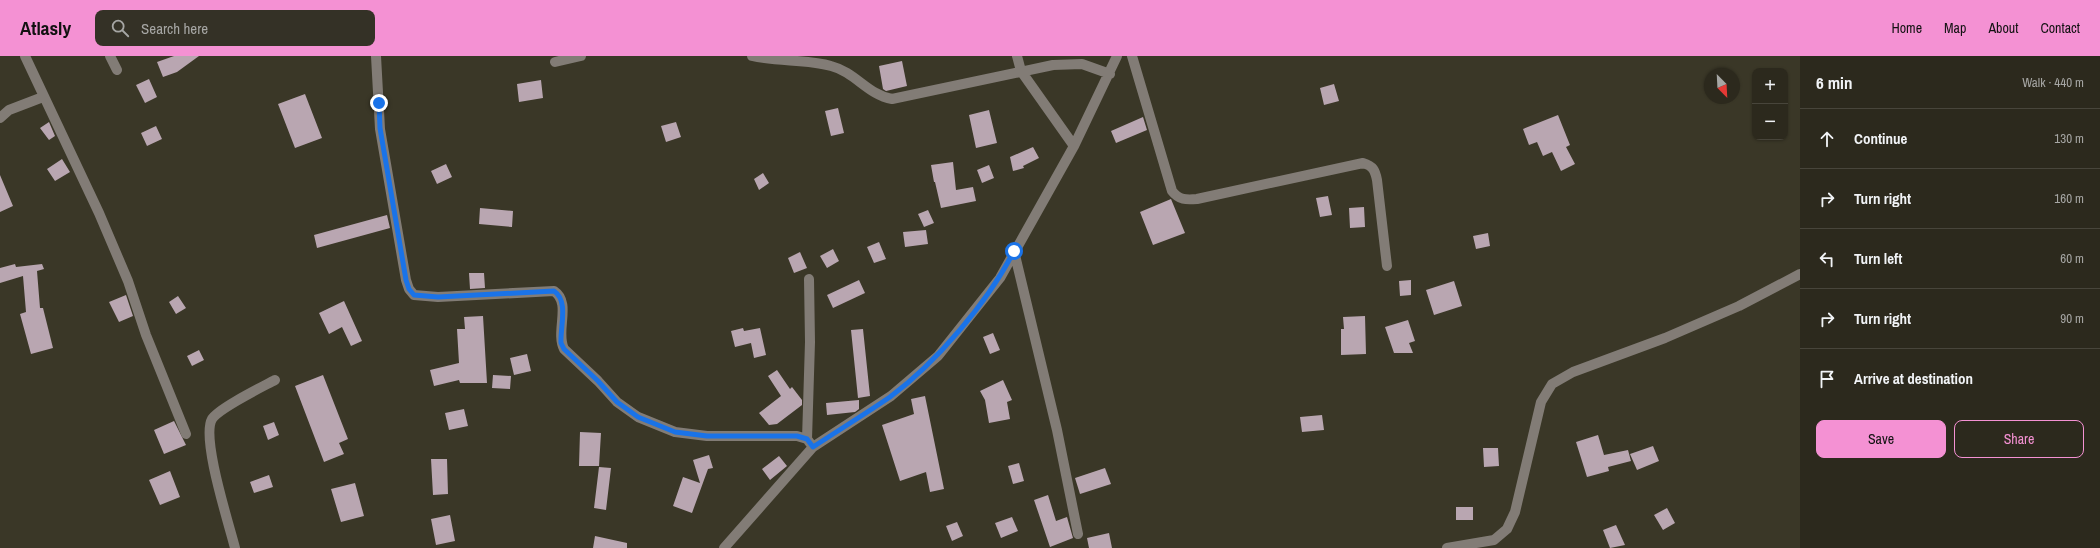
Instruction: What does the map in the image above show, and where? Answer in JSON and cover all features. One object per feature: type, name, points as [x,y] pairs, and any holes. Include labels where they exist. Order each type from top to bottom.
[{"type":"street","points":[[25,56],[99,213],[128,281],[146,335],[186,434]]},
{"type":"street","points":[[110,56],[117,70]]},
{"type":"street","points":[[376,56],[380,128],[406,280],[409,289],[414,295],[438,297],[554,291],[560,295],[562,301],[561,343],[564,349],[598,381],[617,402],[638,417],[675,432],[707,436],[781,435],[810,443]]},
{"type":"street","points":[[556,62],[581,56]]},
{"type":"street","points":[[752,56],[831,66],[846,73],[881,97],[892,99],[1053,65],[1082,64],[1110,74]]},
{"type":"street","points":[[1017,56],[1021,71],[1074,146]]},
{"type":"street","points":[[724,548],[810,443],[891,396],[938,356],[1000,278],[1074,146],[1110,74],[1117,56]]},
{"type":"street","points":[[1132,56],[1172,191],[1177,197],[1185,200],[1196,199],[1363,163],[1370,165],[1375,170],[1377,180],[1387,266]]},
{"type":"street","points":[[0,118],[9,110],[43,97]]},
{"type":"street","points":[[1014,251],[1057,430],[1078,534]]},
{"type":"street","points":[[1447,548],[1494,540],[1507,529],[1515,512],[1541,402],[1552,384],[1573,372],[1665,338],[1739,306],[1800,274]]},
{"type":"street","points":[[809,279],[810,443]]},
{"type":"street","points":[[235,548],[210,450],[209,431],[212,419],[222,410],[275,380]]},
{"type":"building","points":[[174,56],[199,56],[177,72],[163,77],[157,62]]},
{"type":"building","points":[[902,61],[907,86],[886,91],[883,89],[879,66]]},
{"type":"building","points":[[149,79],[157,97],[145,103],[136,85]]},
{"type":"building","points":[[541,80],[543,98],[519,102],[517,84]]},
{"type":"building","points":[[1334,84],[1339,101],[1324,105],[1320,88]]},
{"type":"building","points":[[305,94],[322,138],[295,148],[278,104]]},
{"type":"building","points":[[838,108],[844,133],[831,136],[825,111]]},
{"type":"building","points":[[989,110],[997,143],[976,148],[969,115]]},
{"type":"building","points":[[1558,115],[1570,145],[1566,147],[1575,164],[1561,171],[1552,152],[1543,156],[1537,142],[1529,145],[1523,129]]},
{"type":"building","points":[[1143,117],[1147,130],[1116,143],[1111,131]]},
{"type":"building","points":[[49,122],[55,136],[49,140],[40,128]]},
{"type":"building","points":[[676,122],[681,137],[666,142],[661,126]]},
{"type":"building","points":[[156,126],[162,139],[147,146],[141,133]]},
{"type":"building","points":[[1033,147],[1039,158],[1023,166],[1024,168],[1013,171],[1010,157]]},
{"type":"building","points":[[62,159],[70,172],[55,181],[47,169]]},
{"type":"building","points":[[953,162],[956,190],[973,187],[976,201],[941,208],[931,165]]},
{"type":"building","points":[[446,164],[452,177],[437,184],[431,171]]},
{"type":"building","points":[[989,165],[994,178],[982,183],[977,170]]},
{"type":"building","points":[[763,173],[769,183],[759,190],[754,179]]},
{"type":"building","points":[[0,175],[13,206],[0,212]]},
{"type":"building","points":[[1328,196],[1332,215],[1320,217],[1316,198]]},
{"type":"building","points":[[1171,199],[1185,233],[1153,245],[1140,212]]},
{"type":"building","points":[[1364,207],[1365,227],[1350,228],[1349,208]]},
{"type":"building","points":[[480,208],[513,211],[512,227],[479,224]]},
{"type":"building","points":[[928,210],[934,223],[924,227],[918,214]]},
{"type":"building","points":[[387,215],[390,228],[317,248],[314,235]]},
{"type":"building","points":[[926,230],[928,244],[905,247],[903,232]]},
{"type":"building","points":[[1488,233],[1490,246],[1476,249],[1473,236]]},
{"type":"building","points":[[879,242],[886,259],[874,263],[867,247]]},
{"type":"building","points":[[833,249],[839,261],[827,268],[820,256]]},
{"type":"building","points":[[800,252],[807,268],[794,273],[788,258]]},
{"type":"building","points":[[15,264],[16,267],[42,264],[44,269],[37,271],[40,308],[43,308],[53,348],[31,354],[20,314],[26,312],[23,276],[0,283],[0,268]]},
{"type":"building","points":[[469,273],[484,273],[485,288],[470,289]]},
{"type":"building","points":[[859,280],[865,293],[833,308],[827,295]]},
{"type":"building","points":[[1411,280],[1411,295],[1400,296],[1399,281]]},
{"type":"building","points":[[1454,281],[1462,306],[1434,315],[1426,290]]},
{"type":"building","points":[[126,295],[133,316],[119,322],[109,302]]},
{"type":"building","points":[[178,296],[186,308],[176,314],[169,302]]},
{"type":"building","points":[[344,301],[362,341],[351,346],[342,327],[329,334],[319,313]]},
{"type":"building","points":[[483,316],[487,383],[460,383],[459,380],[434,386],[430,370],[459,363],[457,329],[465,329],[464,317]]},
{"type":"building","points":[[1365,316],[1366,354],[1341,355],[1341,329],[1344,329],[1343,317]]},
{"type":"building","points":[[1408,320],[1415,341],[1409,343],[1413,353],[1394,353],[1385,327]]},
{"type":"building","points":[[743,328],[744,331],[760,328],[766,355],[754,358],[751,343],[735,347],[731,331]]},
{"type":"building","points":[[863,329],[870,396],[858,398],[851,330]]},
{"type":"building","points":[[993,333],[1000,350],[990,354],[983,337]]},
{"type":"building","points":[[199,350],[204,360],[192,366],[187,356]]},
{"type":"building","points":[[527,354],[531,371],[514,375],[510,358]]},
{"type":"building","points":[[777,370],[790,389],[792,387],[802,400],[802,405],[777,424],[769,425],[759,413],[781,396],[768,376]]},
{"type":"building","points":[[323,375],[348,439],[339,443],[344,454],[324,462],[295,386]]},
{"type":"building","points":[[493,375],[511,376],[510,389],[492,388]]},
{"type":"building","points":[[1003,380],[1012,400],[1007,402],[1010,419],[989,423],[985,400],[980,391]]},
{"type":"building","points":[[925,396],[944,489],[930,492],[926,472],[900,481],[882,425],[914,414],[911,399]]},
{"type":"building","points":[[859,400],[859,409],[855,412],[827,415],[826,403]]},
{"type":"building","points":[[464,409],[468,426],[449,430],[445,413]]},
{"type":"building","points":[[1322,415],[1324,430],[1302,432],[1300,417]]},
{"type":"building","points":[[174,421],[186,445],[164,454],[154,430]]},
{"type":"building","points":[[274,422],[279,435],[268,440],[263,426]]},
{"type":"building","points":[[580,432],[601,433],[599,466],[579,466]]},
{"type":"building","points":[[1598,435],[1604,455],[1628,450],[1631,461],[1608,467],[1609,471],[1587,477],[1576,442]]},
{"type":"building","points":[[1653,446],[1659,461],[1637,470],[1630,454]]},
{"type":"building","points":[[1483,448],[1498,448],[1499,466],[1484,467]]},
{"type":"building","points":[[709,455],[713,468],[708,469],[692,513],[673,506],[683,477],[700,483],[693,460]]},
{"type":"building","points":[[779,456],[787,466],[770,480],[762,469]]},
{"type":"building","points":[[431,459],[447,459],[448,494],[433,495]]},
{"type":"building","points":[[1019,463],[1024,481],[1013,484],[1008,466]]},
{"type":"building","points":[[599,467],[611,468],[606,510],[594,508]]},
{"type":"building","points":[[1105,468],[1111,484],[1080,494],[1075,478]]},
{"type":"building","points":[[170,471],[180,497],[160,505],[149,480]]},
{"type":"building","points":[[269,475],[273,487],[254,493],[250,482]]},
{"type":"building","points":[[355,483],[364,516],[341,522],[331,489]]},
{"type":"building","points":[[1048,495],[1056,521],[1067,517],[1073,538],[1050,547],[1034,500]]},
{"type":"building","points":[[1456,507],[1473,507],[1473,520],[1456,520]]},
{"type":"building","points":[[1667,508],[1675,523],[1663,530],[1654,515]]},
{"type":"building","points":[[450,515],[455,541],[436,545],[431,519]]},
{"type":"building","points":[[1012,517],[1018,531],[1001,538],[995,523]]},
{"type":"building","points":[[957,522],[963,536],[952,541],[946,526]]},
{"type":"building","points":[[1616,525],[1625,545],[1610,548],[1603,530]]},
{"type":"building","points":[[1109,533],[1112,548],[1089,548],[1087,538]]},
{"type":"building","points":[[595,536],[627,543],[627,548],[593,548]]},
{"type":"route","points":[[379,103],[380,128],[406,280],[409,289],[414,295],[422,297],[438,297],[554,291],[560,295],[562,301],[561,343],[564,349],[598,381],[617,402],[638,417],[675,432],[707,436],[797,436],[807,439],[813,447],[891,396],[938,356],[1000,278],[1014,251]]}]
